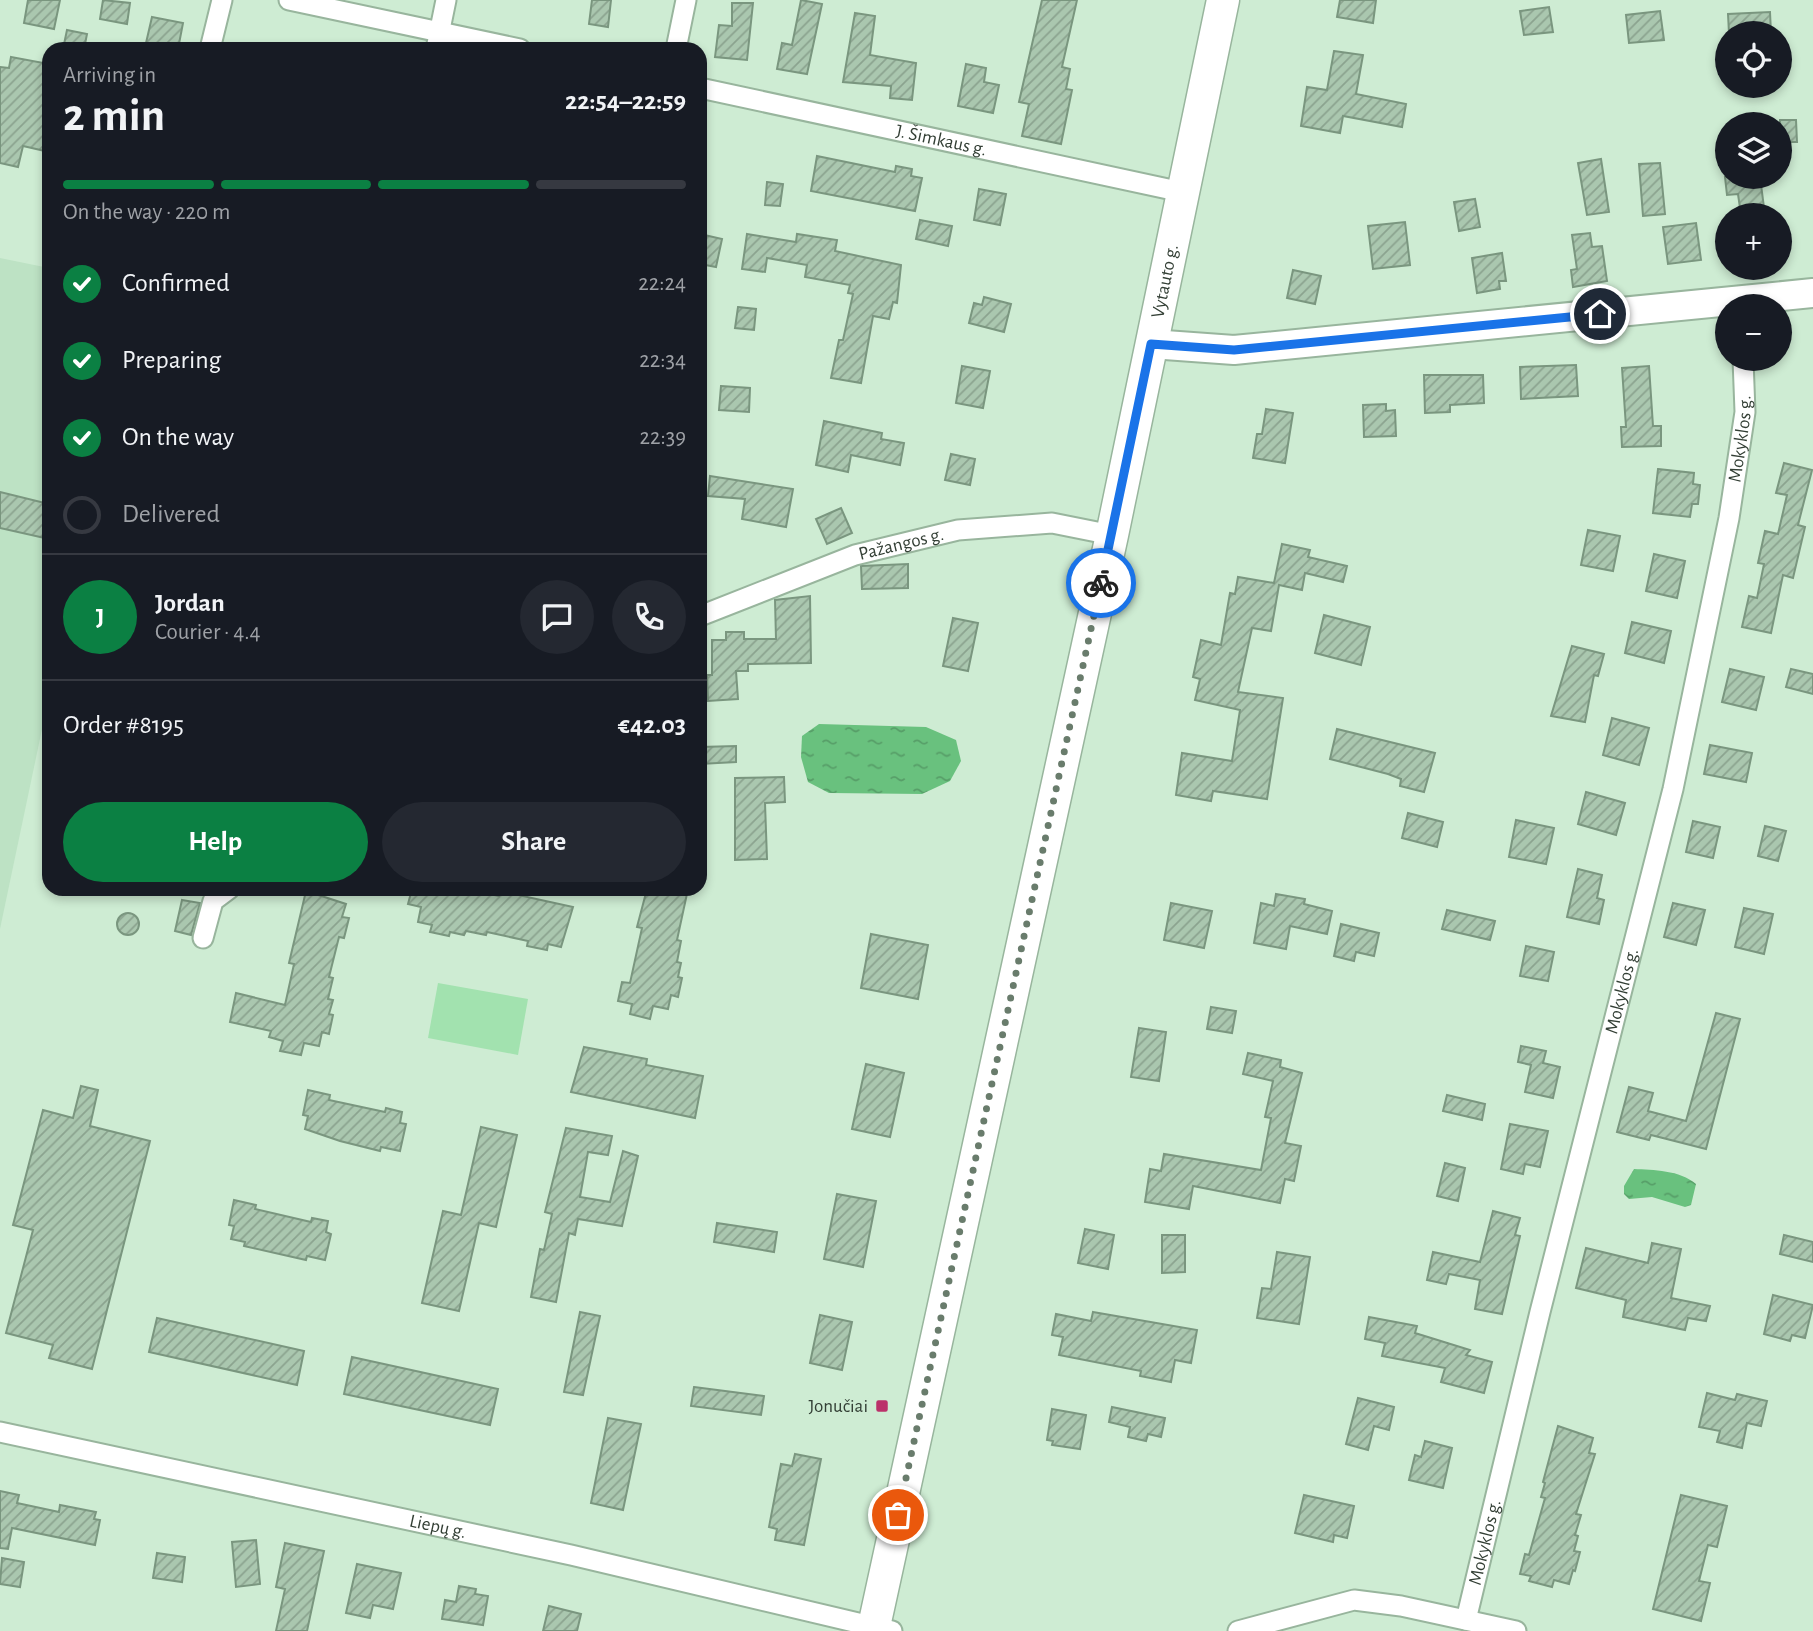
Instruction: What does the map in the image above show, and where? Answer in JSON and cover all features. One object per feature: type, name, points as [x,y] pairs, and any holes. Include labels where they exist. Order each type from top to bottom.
[{"type":"main road","name":"Vytauto g.","points":[[879,1629],[1223,0]]},
{"type":"main road","points":[[1792,295],[1813,292]]},
{"type":"main road","points":[[1151,344],[1234,350],[1715,306]]},
{"type":"street","points":[[212,42],[222,0]]},
{"type":"street","points":[[289,0],[438,40],[456,42]]},
{"type":"street","points":[[438,40],[446,0]]},
{"type":"street","points":[[677,42],[686,0]]},
{"type":"street","name":"J. Šimkaus g.","points":[[707,90],[1182,192]]},
{"type":"street","name":"Mokyklos g.","points":[[1466,1620],[1540,1312],[1673,789],[1729,518],[1745,412],[1743,371]]},
{"type":"street","name":"Pažangos g.","points":[[707,613],[855,555],[958,530],[1052,523],[1112,535]]},
{"type":"street","points":[[203,938],[213,901],[220,896]]},
{"type":"street","name":"Liepų g.","points":[[0,1432],[558,1553],[879,1629]]},
{"type":"street","points":[[1238,1631],[1354,1600],[1401,1606],[1516,1631]]},
{"type":"shaded area","points":[[0,258],[42,267],[42,729],[0,929]]},
{"type":"shaded area","points":[[438,983],[528,999],[518,1055],[428,1038]]},
{"type":"water","points":[[819,724],[926,727],[956,740],[961,761],[950,781],[922,794],[829,793],[808,782],[801,757],[802,736]]},
{"type":"water","points":[[1634,1169],[1666,1172],[1690,1179],[1696,1184],[1691,1205],[1685,1207],[1652,1197],[1629,1199],[1624,1194],[1624,1186]]},
{"type":"building","points":[[28,0],[60,0],[54,29],[24,23]]},
{"type":"building","points":[[103,0],[130,3],[127,24],[100,19]]},
{"type":"building","points":[[592,0],[611,0],[608,27],[589,24]]},
{"type":"building","points":[[801,0],[822,4],[807,74],[777,69],[782,43],[792,45]]},
{"type":"building","points":[[1042,0],[1077,0],[1062,67],[1070,69],[1066,89],[1072,90],[1061,144],[1022,136],[1029,104],[1019,102]]},
{"type":"building","points":[[1340,0],[1376,0],[1373,23],[1337,17]]},
{"type":"building","points":[[732,3],[753,3],[747,60],[715,57],[719,25],[732,26]]},
{"type":"building","points":[[1549,7],[1553,32],[1524,35],[1520,11]]},
{"type":"building","points":[[1660,11],[1664,40],[1629,43],[1626,15]]},
{"type":"building","points":[[1770,12],[1770,21],[1728,21],[1728,14]]},
{"type":"building","points":[[855,13],[875,16],[870,55],[916,63],[912,100],[890,98],[891,86],[843,82]]},
{"type":"building","points":[[152,17],[183,23],[179,42],[146,42]]},
{"type":"building","points":[[67,30],[87,34],[85,42],[64,42]]},
{"type":"building","points":[[1334,51],[1363,55],[1356,94],[1406,104],[1402,127],[1343,116],[1340,133],[1301,126],[1307,87],[1327,90]]},
{"type":"building","points":[[11,57],[42,63],[42,150],[23,146],[18,167],[0,163],[0,67],[9,68]]},
{"type":"building","points":[[966,64],[986,68],[984,82],[999,85],[993,113],[958,106]]},
{"type":"building","points":[[1792,120],[1796,120],[1797,142],[1792,142]]},
{"type":"building","points":[[817,156],[895,172],[896,166],[912,169],[911,176],[922,178],[915,211],[811,191]]},
{"type":"building","points":[[1601,159],[1609,212],[1587,215],[1578,163]]},
{"type":"building","points":[[1660,163],[1665,214],[1643,216],[1639,164]]},
{"type":"building","points":[[767,182],[783,184],[780,206],[765,205]]},
{"type":"building","points":[[979,189],[1006,194],[1000,225],[974,220]]},
{"type":"building","points":[[1726,189],[1762,189],[1763,203],[1739,203],[1738,194],[1727,195]]},
{"type":"building","points":[[1475,199],[1480,227],[1459,231],[1454,202]]},
{"type":"building","points":[[920,220],[952,226],[948,246],[916,239]]},
{"type":"building","points":[[1405,222],[1410,265],[1373,269],[1368,226]]},
{"type":"building","points":[[1696,223],[1701,260],[1668,264],[1663,227]]},
{"type":"building","points":[[1590,233],[1592,247],[1602,246],[1607,281],[1573,287],[1571,270],[1577,269],[1572,235]]},
{"type":"building","points":[[747,234],[796,242],[797,234],[837,240],[835,251],[901,265],[897,303],[893,302],[889,319],[873,316],[861,383],[831,378],[853,294],[848,293],[850,285],[805,277],[807,265],[767,258],[765,272],[742,269]]},
{"type":"building","points":[[707,236],[722,239],[716,267],[707,265]]},
{"type":"building","points":[[1502,253],[1506,281],[1499,281],[1500,289],[1477,293],[1472,258]]},
{"type":"building","points":[[1293,270],[1321,276],[1315,304],[1287,298]]},
{"type":"building","points":[[984,297],[1011,304],[1004,332],[969,323],[974,303],[982,305]]},
{"type":"building","points":[[738,307],[756,309],[754,330],[735,328]]},
{"type":"building","points":[[1576,365],[1578,396],[1521,399],[1520,367]]},
{"type":"building","points":[[962,366],[990,371],[983,408],[956,403]]},
{"type":"building","points":[[1649,366],[1653,426],[1661,426],[1661,446],[1622,447],[1621,427],[1626,427],[1622,368]]},
{"type":"building","points":[[1424,375],[1483,375],[1484,403],[1450,405],[1450,412],[1425,413]]},
{"type":"building","points":[[721,386],[750,388],[749,412],[719,410]]},
{"type":"building","points":[[1386,404],[1386,411],[1395,410],[1396,436],[1364,437],[1363,405]]},
{"type":"building","points":[[1266,409],[1293,413],[1285,463],[1253,458],[1257,434],[1262,434]]},
{"type":"building","points":[[824,421],[882,433],[881,439],[904,443],[900,465],[851,455],[848,472],[816,465]]},
{"type":"building","points":[[951,454],[975,459],[970,485],[945,480]]},
{"type":"building","points":[[1784,463],[1812,470],[1798,525],[1805,527],[1793,578],[1783,575],[1771,633],[1742,627],[1749,596],[1757,598],[1764,564],[1758,563],[1765,531],[1778,534],[1787,495],[1776,493]]},
{"type":"building","points":[[1658,469],[1694,473],[1693,484],[1700,485],[1698,504],[1692,504],[1690,517],[1653,513]]},
{"type":"building","points":[[710,476],[793,489],[786,527],[742,519],[745,499],[708,496]]},
{"type":"building","points":[[0,492],[42,502],[42,537],[0,528]]},
{"type":"building","points":[[841,508],[852,533],[827,544],[816,519]]},
{"type":"building","points":[[1588,530],[1620,536],[1613,571],[1581,565]]},
{"type":"building","points":[[1282,544],[1310,550],[1308,557],[1347,566],[1343,582],[1305,573],[1302,590],[1279,585],[1271,631],[1252,628],[1238,692],[1283,698],[1267,799],[1213,791],[1211,801],[1176,795],[1182,753],[1232,761],[1240,710],[1195,700],[1200,679],[1193,677],[1201,640],[1221,645],[1230,593],[1235,594],[1238,577],[1274,583]]},
{"type":"building","points":[[1654,554],[1685,561],[1677,598],[1646,591]]},
{"type":"building","points":[[908,564],[908,588],[862,589],[861,566]]},
{"type":"building","points":[[810,596],[811,663],[748,664],[748,671],[736,671],[738,699],[708,701],[707,675],[712,675],[712,640],[726,640],[726,632],[744,632],[744,639],[776,639],[775,600]]},
{"type":"building","points":[[1324,615],[1370,627],[1361,665],[1315,653]]},
{"type":"building","points":[[953,618],[978,623],[968,671],[943,666]]},
{"type":"building","points":[[1632,622],[1671,631],[1664,663],[1625,653]]},
{"type":"building","points":[[1572,646],[1604,654],[1598,676],[1594,675],[1585,722],[1551,716]]},
{"type":"building","points":[[1730,669],[1764,677],[1756,710],[1722,702]]},
{"type":"building","points":[[1791,669],[1813,674],[1813,694],[1786,687]]},
{"type":"building","points":[[1612,718],[1649,728],[1639,765],[1603,755]]},
{"type":"building","points":[[1337,729],[1435,753],[1424,792],[1400,786],[1401,779],[1388,774],[1330,759]]},
{"type":"building","points":[[1710,745],[1752,753],[1746,782],[1704,774]]},
{"type":"building","points":[[736,746],[736,762],[707,764],[707,747]]},
{"type":"building","points":[[784,777],[785,802],[765,803],[767,859],[735,860],[735,778]]},
{"type":"building","points":[[1586,792],[1625,803],[1616,835],[1578,824]]},
{"type":"building","points":[[1408,813],[1443,822],[1437,847],[1402,838]]},
{"type":"building","points":[[1516,820],[1554,828],[1546,864],[1509,857]]},
{"type":"building","points":[[1693,821],[1720,827],[1713,858],[1686,852]]},
{"type":"building","points":[[1765,826],[1786,831],[1778,861],[1758,856]]},
{"type":"building","points":[[1578,869],[1602,875],[1597,898],[1604,900],[1599,924],[1567,917]]},
{"type":"building","points":[[1276,894],[1305,899],[1304,904],[1332,911],[1327,934],[1290,926],[1286,949],[1254,943],[1261,903],[1274,906]]},
{"type":"building","points":[[305,896],[321,896],[346,904],[342,917],[349,918],[344,938],[339,937],[329,977],[333,978],[328,999],[333,1000],[329,1014],[333,1015],[329,1034],[322,1032],[319,1046],[304,1043],[301,1055],[280,1051],[283,1041],[269,1037],[271,1031],[230,1022],[236,993],[285,1005],[294,964],[289,963]]},
{"type":"building","points":[[410,896],[523,896],[573,907],[561,947],[548,944],[547,950],[527,946],[528,941],[487,932],[486,935],[466,931],[464,935],[450,932],[449,936],[430,932],[432,925],[418,922],[421,907],[408,904]]},
{"type":"building","points":[[645,896],[686,896],[677,940],[681,941],[677,962],[681,963],[678,977],[682,978],[678,997],[671,995],[668,1009],[653,1006],[650,1019],[630,1014],[632,1004],[618,1001],[622,982],[630,983],[642,928],[637,927]]},
{"type":"building","points":[[182,900],[200,903],[191,935],[175,931]]},
{"type":"building","points":[[1171,903],[1212,911],[1204,948],[1164,940]]},
{"type":"building","points":[[1673,903],[1705,910],[1696,945],[1664,937]]},
{"type":"building","points":[[1744,908],[1773,914],[1764,954],[1735,947]]},
{"type":"building","points":[[1447,910],[1495,921],[1490,940],[1442,929]]},
{"type":"building","points":[[128,913],[138,920],[139,924],[132,934],[128,935],[118,928],[117,924],[124,914]]},
{"type":"building","points":[[1341,924],[1379,933],[1374,956],[1356,952],[1354,961],[1334,956]]},
{"type":"building","points":[[871,934],[928,945],[918,999],[861,988]]},
{"type":"building","points":[[1526,946],[1554,952],[1548,981],[1520,976]]},
{"type":"building","points":[[1211,1007],[1236,1011],[1232,1033],[1207,1029]]},
{"type":"building","points":[[1716,1013],[1740,1019],[1706,1149],[1651,1135],[1649,1140],[1617,1132],[1629,1087],[1653,1093],[1648,1111],[1686,1121]]},
{"type":"building","points":[[1139,1028],[1166,1032],[1159,1081],[1131,1077]]},
{"type":"building","points":[[1521,1046],[1546,1051],[1543,1063],[1560,1067],[1553,1098],[1525,1092],[1531,1065],[1518,1062]]},
{"type":"building","points":[[584,1047],[647,1059],[646,1065],[703,1076],[695,1118],[571,1092]]},
{"type":"building","points":[[1248,1053],[1281,1060],[1280,1067],[1302,1073],[1285,1143],[1301,1146],[1294,1181],[1285,1179],[1280,1203],[1193,1186],[1189,1209],[1145,1202],[1150,1169],[1161,1171],[1164,1154],[1261,1170],[1271,1118],[1265,1117],[1273,1081],[1243,1074]]},
{"type":"building","points":[[866,1064],[904,1073],[890,1137],[852,1129]]},
{"type":"building","points":[[81,1086],[98,1090],[90,1126],[150,1141],[92,1369],[49,1358],[53,1345],[6,1333],[33,1230],[13,1225],[43,1110],[73,1118]]},
{"type":"building","points":[[308,1090],[330,1095],[329,1100],[385,1112],[386,1108],[402,1112],[400,1123],[406,1124],[400,1151],[381,1147],[380,1151],[305,1129],[308,1116],[303,1115]]},
{"type":"building","points":[[1447,1095],[1485,1104],[1482,1120],[1443,1111]]},
{"type":"building","points":[[1510,1124],[1548,1131],[1540,1167],[1525,1164],[1523,1174],[1501,1169]]},
{"type":"building","points":[[481,1127],[517,1135],[496,1227],[479,1223],[459,1311],[422,1303],[443,1211],[461,1215]]},
{"type":"building","points":[[566,1128],[612,1136],[608,1155],[588,1152],[580,1197],[610,1202],[623,1151],[638,1156],[622,1226],[578,1219],[575,1235],[569,1233],[556,1302],[531,1297],[540,1249],[544,1250],[552,1214],[545,1212]]},
{"type":"building","points":[[1445,1163],[1465,1168],[1458,1201],[1437,1196]]},
{"type":"building","points":[[837,1194],[876,1201],[863,1267],[824,1259]]},
{"type":"building","points":[[234,1200],[256,1205],[255,1209],[311,1222],[312,1218],[328,1221],[326,1232],[331,1234],[325,1260],[307,1256],[306,1260],[244,1246],[245,1242],[231,1239],[234,1226],[229,1225]]},
{"type":"building","points":[[1493,1211],[1520,1218],[1515,1235],[1520,1236],[1502,1314],[1475,1309],[1480,1280],[1449,1274],[1446,1284],[1427,1280],[1433,1252],[1480,1262]]},
{"type":"building","points":[[717,1223],[777,1232],[774,1252],[714,1242]]},
{"type":"building","points":[[1085,1229],[1114,1235],[1108,1269],[1078,1263]]},
{"type":"building","points":[[1162,1235],[1185,1235],[1185,1272],[1162,1273]]},
{"type":"building","points":[[1784,1235],[1813,1242],[1813,1262],[1780,1254]]},
{"type":"building","points":[[1652,1243],[1681,1249],[1671,1298],[1710,1306],[1706,1321],[1688,1318],[1685,1330],[1623,1317],[1626,1300],[1576,1288],[1586,1248],[1648,1263]]},
{"type":"building","points":[[1277,1252],[1310,1257],[1299,1324],[1257,1318],[1262,1288],[1271,1289]]},
{"type":"building","points":[[1773,1295],[1813,1305],[1805,1338],[1792,1335],[1790,1341],[1764,1334]]},
{"type":"building","points":[[580,1312],[600,1316],[583,1395],[564,1392]]},
{"type":"building","points":[[1093,1312],[1197,1330],[1191,1363],[1175,1360],[1171,1382],[1140,1376],[1141,1371],[1059,1355],[1063,1337],[1052,1335],[1056,1314],[1091,1321]]},
{"type":"building","points":[[820,1315],[852,1322],[842,1370],[810,1363]]},
{"type":"building","points":[[1369,1317],[1417,1326],[1415,1333],[1470,1350],[1466,1355],[1492,1362],[1484,1393],[1441,1382],[1445,1368],[1382,1356],[1385,1343],[1365,1339]]},
{"type":"building","points":[[157,1318],[304,1351],[297,1385],[149,1352]]},
{"type":"building","points":[[352,1357],[498,1389],[490,1425],[344,1394]]},
{"type":"building","points":[[694,1387],[764,1396],[761,1415],[691,1406]]},
{"type":"building","points":[[1707,1393],[1735,1400],[1737,1394],[1767,1401],[1761,1426],[1747,1423],[1742,1448],[1717,1442],[1720,1431],[1699,1427]]},
{"type":"building","points":[[1358,1398],[1394,1407],[1389,1430],[1374,1426],[1368,1450],[1346,1444]]},
{"type":"building","points":[[1112,1407],[1165,1418],[1161,1437],[1148,1434],[1146,1441],[1128,1437],[1130,1427],[1109,1422]]},
{"type":"building","points":[[1052,1409],[1086,1415],[1080,1449],[1052,1445],[1053,1441],[1047,1440]]},
{"type":"building","points":[[608,1418],[641,1424],[623,1510],[591,1503]]},
{"type":"building","points":[[1558,1426],[1593,1438],[1589,1453],[1595,1454],[1576,1514],[1581,1515],[1575,1535],[1578,1536],[1574,1551],[1580,1552],[1575,1571],[1573,1570],[1569,1584],[1554,1580],[1552,1587],[1529,1581],[1531,1576],[1520,1574],[1525,1554],[1529,1555],[1545,1498],[1541,1497],[1545,1483],[1543,1482]]},
{"type":"building","points":[[1425,1441],[1452,1448],[1443,1488],[1409,1480],[1415,1455],[1421,1457]]},
{"type":"building","points":[[795,1454],[821,1459],[804,1545],[775,1540],[777,1529],[769,1527],[781,1464],[792,1466]]},
{"type":"building","points":[[0,1491],[19,1495],[17,1503],[59,1512],[60,1505],[96,1512],[94,1519],[100,1520],[95,1545],[12,1528],[8,1549],[0,1548]]},
{"type":"building","points":[[1304,1495],[1354,1506],[1347,1538],[1334,1535],[1333,1542],[1295,1533]]},
{"type":"building","points":[[1681,1495],[1727,1506],[1717,1547],[1708,1545],[1699,1581],[1710,1583],[1701,1621],[1653,1609]]},
{"type":"building","points":[[256,1540],[260,1584],[236,1587],[232,1542]]},
{"type":"building","points":[[285,1543],[324,1551],[307,1631],[276,1631],[285,1589],[276,1587]]},
{"type":"building","points":[[157,1553],[185,1557],[182,1582],[153,1578]]},
{"type":"building","points":[[2,1558],[24,1562],[20,1587],[0,1584]]},
{"type":"building","points":[[357,1564],[401,1573],[393,1609],[373,1605],[370,1618],[346,1613]]},
{"type":"building","points":[[459,1586],[476,1589],[475,1594],[488,1596],[483,1625],[442,1619],[445,1600],[456,1602]]},
{"type":"building","points":[[549,1606],[581,1614],[577,1631],[543,1631]]},
{"type":"way so far","points":[[898,1515],[1101,583]]},
{"type":"place","name":"Jonučiai","points":[[882,1406]]},
{"type":"route","points":[[1101,583],[1151,344],[1190,349],[1234,350],[1600,314]]}]
